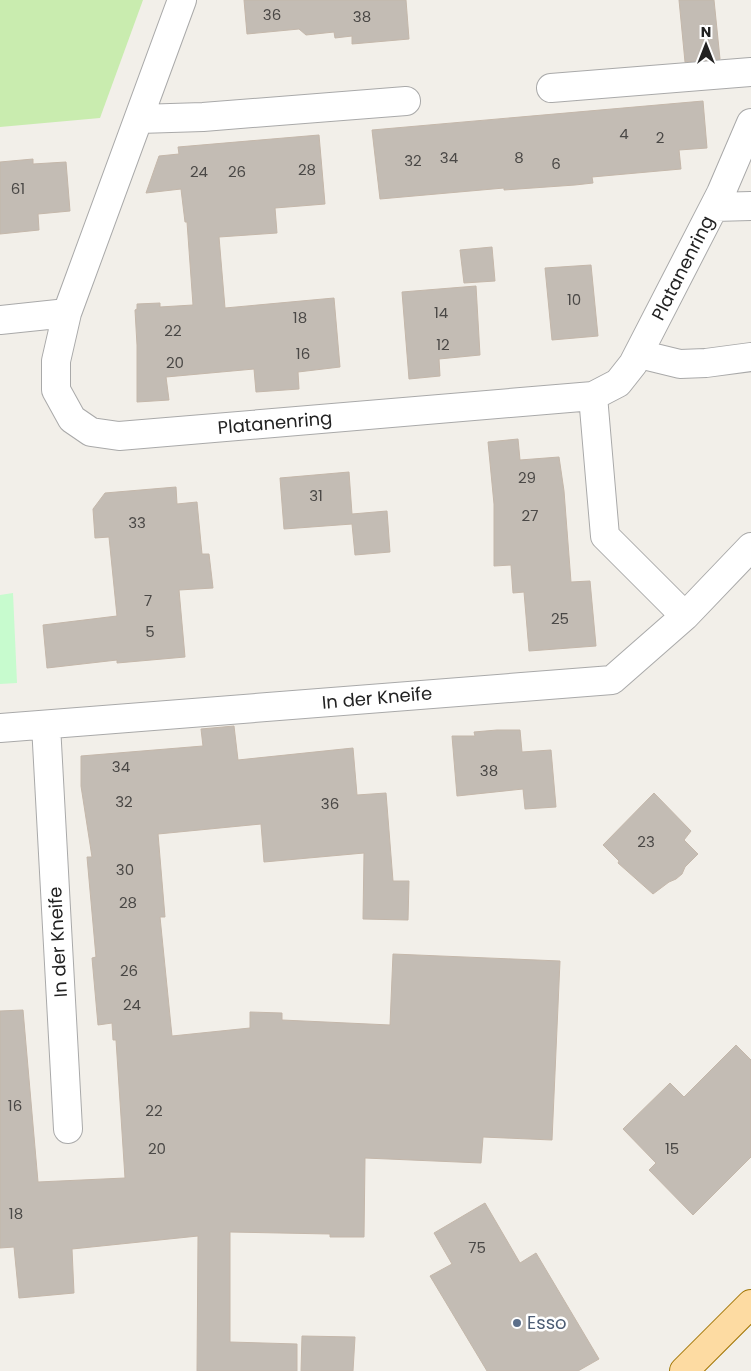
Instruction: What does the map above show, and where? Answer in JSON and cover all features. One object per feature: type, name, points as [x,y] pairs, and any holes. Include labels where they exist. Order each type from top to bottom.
[{"type":"main road","points":[[684,1371],[751,1304]]},
{"type":"street","name":"Platanenring","points":[[182,0],[67,313],[56,361],[56,390],[72,419],[91,432],[119,436],[593,396],[618,383],[639,354],[714,207],[751,123]]},
{"type":"street","points":[[551,88],[751,72]]},
{"type":"street","points":[[139,119],[203,117],[406,101]]},
{"type":"street","points":[[714,207],[751,206]]},
{"type":"street","points":[[0,320],[67,313]]},
{"type":"street","points":[[639,354],[680,364],[706,363],[751,357]]},
{"type":"street","points":[[593,396],[605,536],[685,616],[751,547]]},
{"type":"street","name":"In der Kneife","points":[[0,728],[612,680],[685,616]]},
{"type":"street","name":"In der Kneife","points":[[46,724],[68,1129]]},
{"type":"green space","points":[[0,0],[143,0],[100,118],[0,127]]},
{"type":"green space","points":[[13,593],[17,683],[0,684],[0,595]]},
{"type":"building","points":[[244,0],[406,0],[409,39],[352,44],[352,36],[335,38],[334,32],[306,35],[299,29],[247,34]]},
{"type":"building","points":[[679,0],[714,0],[720,59],[685,62]]},
{"type":"building","points":[[703,101],[707,148],[679,150],[681,169],[592,177],[593,183],[575,185],[504,190],[504,188],[380,199],[372,130]]},
{"type":"building","points":[[319,135],[325,204],[275,208],[277,233],[219,237],[225,308],[334,298],[340,367],[298,372],[299,389],[256,392],[254,369],[166,377],[169,400],[137,402],[135,310],[137,309],[137,304],[160,303],[160,307],[193,305],[187,222],[185,222],[181,189],[146,193],[159,156],[179,154],[178,147]]},
{"type":"building","points":[[33,159],[33,164],[66,162],[70,211],[38,214],[39,230],[0,234],[0,162]]},
{"type":"building","points":[[492,247],[495,281],[464,283],[460,250]]},
{"type":"building","points":[[591,265],[598,336],[552,340],[545,268]]},
{"type":"building","points":[[476,286],[480,355],[439,359],[440,376],[409,379],[402,292]]},
{"type":"building","points":[[518,439],[520,460],[559,457],[564,491],[571,582],[590,581],[596,646],[529,651],[524,592],[513,593],[511,565],[494,566],[494,504],[488,442]]},
{"type":"building","points":[[349,472],[352,514],[387,511],[390,552],[355,555],[352,524],[284,529],[280,478]]},
{"type":"building","points":[[176,487],[177,504],[197,502],[202,554],[209,554],[213,588],[179,590],[185,657],[117,663],[117,660],[47,668],[43,625],[117,616],[109,537],[95,538],[93,509],[105,493]]},
{"type":"building","points":[[234,726],[238,760],[353,748],[357,795],[386,793],[393,881],[409,881],[408,920],[363,919],[364,853],[264,862],[261,824],[158,834],[165,917],[160,917],[172,1036],[250,1028],[250,1012],[282,1013],[282,1020],[390,1025],[393,954],[560,961],[552,1140],[483,1137],[481,1163],[365,1158],[364,1237],[330,1237],[330,1234],[230,1232],[230,1342],[297,1344],[297,1371],[197,1371],[198,1236],[72,1249],[74,1293],[19,1298],[14,1247],[0,1248],[0,1011],[23,1010],[38,1182],[125,1178],[116,1040],[113,1040],[112,1023],[98,1025],[92,958],[96,957],[87,857],[92,857],[81,786],[81,756],[203,746],[201,729]]},
{"type":"building","points":[[520,730],[522,752],[551,750],[556,807],[525,809],[523,789],[457,796],[452,736],[475,736],[474,732]]},
{"type":"building","points":[[654,793],[691,831],[684,840],[698,854],[685,867],[682,874],[653,894],[618,863],[619,861],[603,845]]},
{"type":"building","points":[[736,1045],[751,1060],[751,1157],[693,1215],[649,1170],[656,1163],[623,1129],[670,1083],[684,1097]]},
{"type":"building","name":"Esso","points":[[485,1203],[520,1263],[536,1253],[599,1359],[578,1371],[487,1371],[430,1276],[452,1264],[434,1233]]},
{"type":"building","points":[[302,1336],[355,1337],[353,1371],[301,1371]]},
{"type":"place","name":"Esso","points":[[517,1323]]}]
